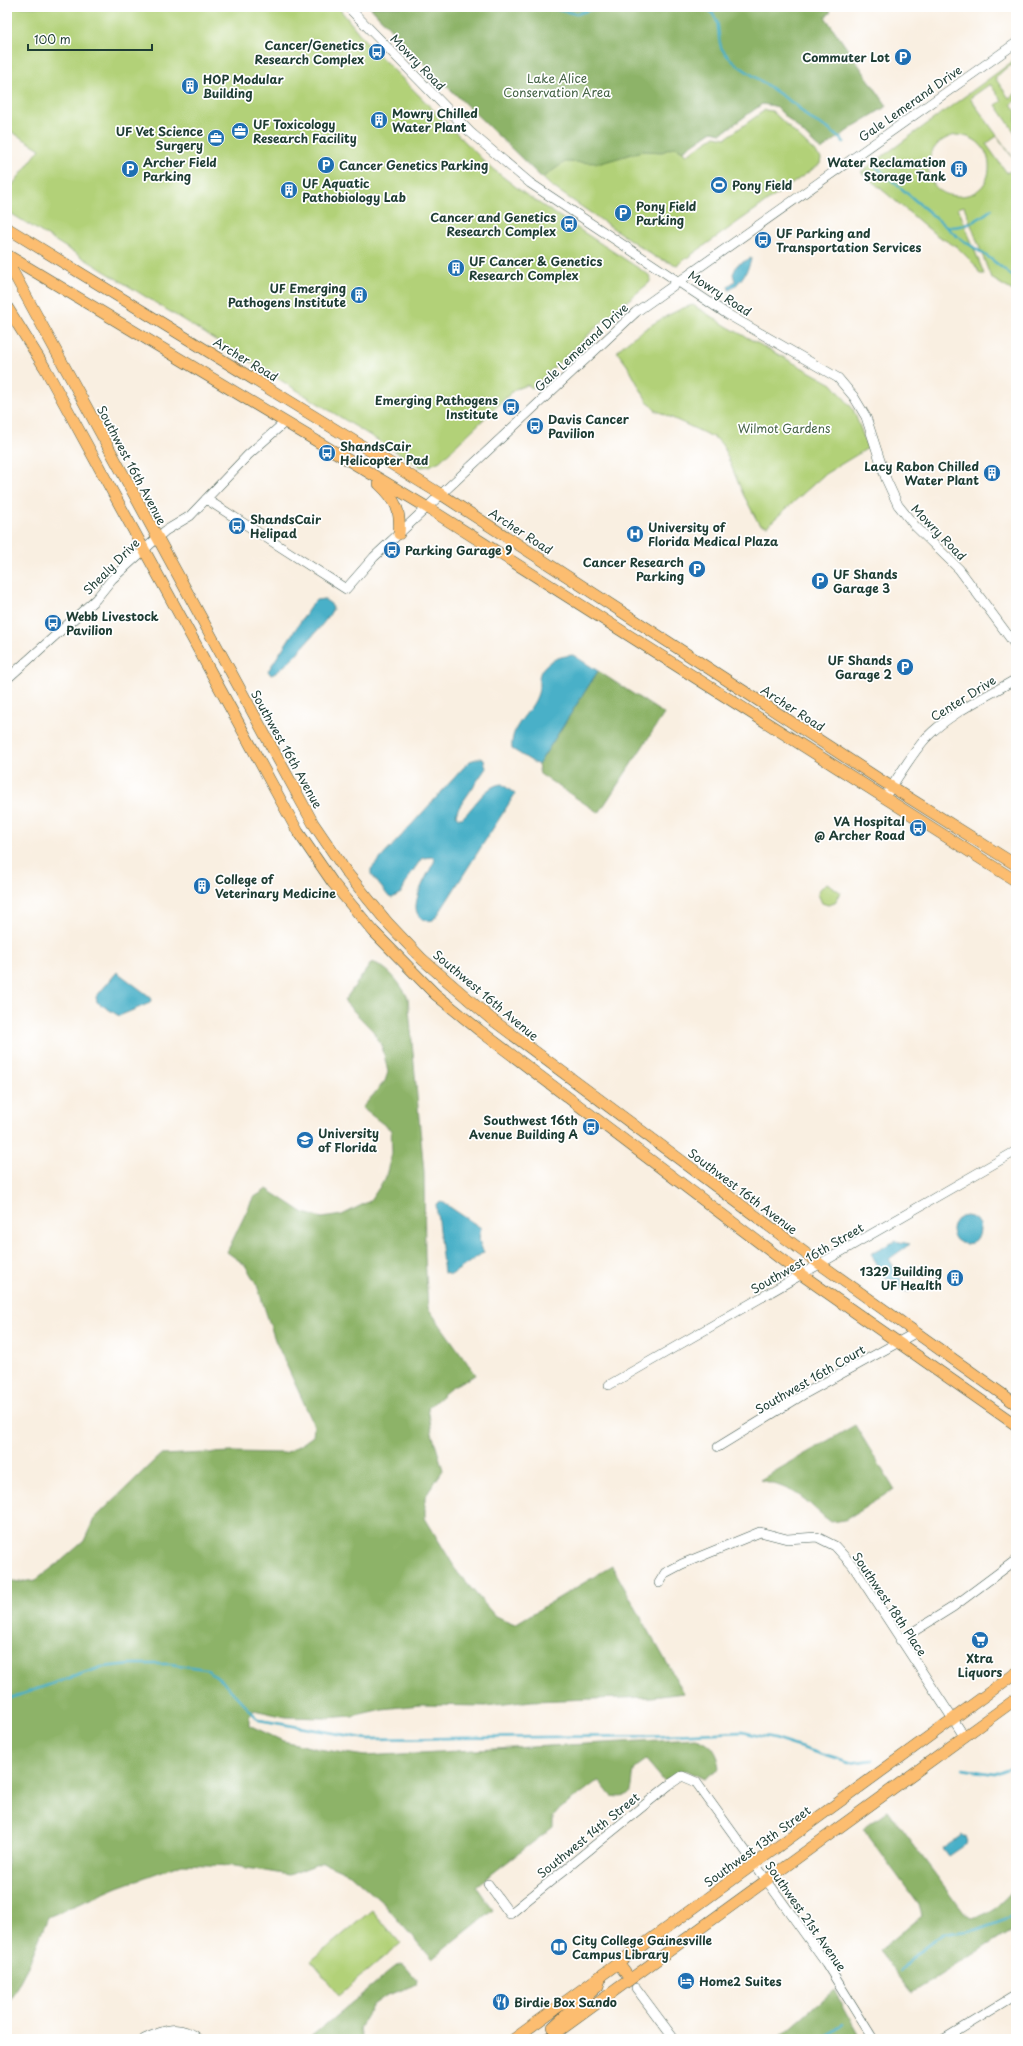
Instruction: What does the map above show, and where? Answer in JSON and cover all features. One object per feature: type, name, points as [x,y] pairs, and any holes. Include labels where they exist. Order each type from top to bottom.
[{"type":"main road","name":"Archer Road","points":[[7,228],[442,495],[892,787],[1016,865]]},
{"type":"main road","points":[[7,255],[428,508],[1016,881]]},
{"type":"main road","name":"Southwest 16th Avenue","points":[[7,261],[313,823],[347,873],[387,922],[422,960],[490,1018],[820,1264],[1016,1404]]},
{"type":"main road","points":[[7,307],[45,368],[298,832],[333,883],[374,932],[416,976],[479,1030],[802,1275],[1016,1425]]},
{"type":"main road","points":[[360,467],[386,490],[394,501],[400,519],[399,534]]},
{"type":"main road","name":"Southwest 13th Street","points":[[514,2039],[1016,1674]]},
{"type":"main road","points":[[549,2038],[633,1984],[767,1879],[1016,1699]]},
{"type":"main road","points":[[618,1963],[633,1984]]},
{"type":"main road","points":[[549,2038],[552,2029],[598,1986],[601,1976]]},
{"type":"street","name":"Mowry Road","points":[[348,7],[466,128],[510,167],[561,204],[727,314],[830,372],[845,386],[866,417],[886,479],[898,505],[914,525],[959,569],[1016,646]]},
{"type":"street","name":"Gale Lemerand Drive","points":[[206,499],[346,589],[374,557],[442,495],[618,327],[679,281],[1016,43]]},
{"type":"street","name":"Shealy Drive","points":[[7,679],[96,600],[112,579],[157,538],[165,531],[184,520],[248,455],[285,422]]},
{"type":"street","name":"Center Drive","points":[[884,798],[918,747],[937,728],[955,714],[1016,679]]},
{"type":"street","name":"Southwest 16th Street","points":[[609,1385],[1016,1151]]},
{"type":"street","name":"Southwest 16th Court","points":[[718,1447],[806,1393],[915,1333]]},
{"type":"street","name":"Southwest 18th Place","points":[[659,1583],[665,1573],[682,1564],[760,1532],[787,1539],[817,1537],[835,1546],[853,1566],[964,1736]]},
{"type":"street","points":[[900,1640],[953,1607],[1016,1560]]},
{"type":"street","name":"Southwest 21st Avenue","points":[[682,1776],[696,1782],[767,1879],[826,1962],[873,2039]]},
{"type":"street","name":"Southwest 14th Street","points":[[488,1884],[510,1914],[669,1784],[682,1776]]},
{"type":"street","points":[[633,1984],[674,2039]]},
{"type":"street","points":[[944,2039],[1016,1995]]},
{"type":"street","points":[[144,2039],[174,2028],[190,2032],[198,2039]]},
{"type":"green space","points":[[7,7],[338,7],[366,42],[489,166],[525,194],[649,275],[651,279],[649,283],[604,320],[532,388],[528,385],[515,389],[440,461],[429,466],[421,467],[7,211],[7,192],[40,149],[7,129]]},
{"type":"green space","name":"Lake Alice Conservation Area","points":[[370,7],[827,7],[831,12],[825,17],[887,106],[854,126],[821,150],[775,106],[762,104],[722,133],[712,131],[683,151],[686,155],[715,136],[726,138],[765,110],[772,111],[821,158],[820,164],[677,265],[655,257],[550,185],[423,63]]},
{"type":"green space","name":"Lake Alice Conservation Area","points":[[370,7],[827,7],[831,12],[825,17],[887,106],[854,126],[821,150],[775,106],[762,104],[722,133],[712,131],[683,151],[675,147],[662,152],[642,151],[601,163],[565,162],[542,178],[423,63]]},
{"type":"green space","points":[[1016,59],[1016,63],[1006,68],[995,78],[1009,98],[1016,93],[1016,100],[1011,104],[1016,111],[1016,134],[996,105],[1002,101],[990,84],[970,98],[1016,162],[997,136],[986,144],[1007,173],[1016,167],[1016,293],[991,278],[964,206],[958,208],[984,274],[980,274],[975,265],[957,247],[936,235],[861,172]],"holes":[[[956,135],[970,138],[980,145],[987,154],[989,166],[988,177],[982,186],[973,193],[960,196],[947,194],[937,188],[931,180],[928,169],[929,158],[934,148],[943,140]]]},
{"type":"green space","name":"Wilmot Gardens","points":[[693,305],[728,327],[832,384],[853,409],[868,448],[825,474],[767,526],[759,524],[743,494],[723,446],[717,439],[655,410],[647,401],[627,365],[617,352],[622,346],[652,324],[685,307]]},
{"type":"green space","points":[[598,671],[664,714],[599,813],[540,774],[538,765]]},
{"type":"green space","points":[[827,883],[840,892],[835,903],[828,905],[822,903],[818,894],[819,890]]},
{"type":"green space","points":[[372,962],[378,964],[393,976],[408,998],[424,1172],[425,1256],[428,1308],[476,1375],[453,1386],[428,1408],[432,1433],[443,1470],[425,1497],[425,1518],[458,1573],[495,1616],[515,1624],[612,1566],[684,1693],[652,1697],[532,1701],[486,1706],[420,1705],[382,1709],[352,1716],[324,1718],[286,1717],[254,1710],[249,1717],[249,1725],[283,1741],[318,1749],[365,1756],[696,1738],[706,1742],[713,1748],[718,1757],[720,1768],[704,1779],[686,1770],[664,1781],[646,1760],[635,1768],[629,1794],[620,1797],[611,1796],[600,1782],[596,1782],[560,1809],[553,1817],[553,1827],[476,1886],[493,1910],[432,1959],[383,1903],[350,1874],[323,1862],[289,1875],[235,1866],[182,1864],[118,1887],[48,1917],[28,1966],[7,2006],[7,1580],[20,1582],[36,1580],[61,1561],[84,1541],[94,1519],[160,1455],[232,1452],[285,1453],[313,1436],[314,1425],[275,1340],[257,1285],[245,1265],[227,1252],[253,1198],[267,1189],[304,1213],[322,1218],[342,1215],[370,1201],[385,1179],[392,1153],[391,1130],[362,1108],[385,1081],[388,1072],[382,1046],[373,1031],[344,1001]]},
{"type":"green space","points":[[855,1425],[894,1489],[845,1520],[831,1522],[794,1492],[760,1480]]},
{"type":"green space","points":[[888,1811],[965,1914],[971,1918],[984,1914],[998,1906],[1014,1889],[1016,1883],[1016,1927],[912,1993],[879,1951],[922,1916],[919,1905],[863,1829]]},
{"type":"green space","points":[[372,1910],[400,1943],[339,1995],[311,1961]]},
{"type":"green space","points":[[400,1964],[404,1965],[417,1980],[416,1985],[387,1995],[373,2005],[359,2028],[363,2039],[308,2039],[395,1967]]},
{"type":"green space","points":[[834,1990],[861,2039],[778,2039]]},
{"type":"water","points":[[751,258],[749,266],[743,276],[733,288],[729,290],[728,286],[735,281],[733,274],[737,265]]},
{"type":"water","points":[[324,599],[331,604],[333,609],[328,617],[291,659],[276,673],[271,675],[268,671],[312,604],[316,600]]},
{"type":"water","points":[[573,655],[598,671],[538,765],[512,749],[514,732],[535,700],[539,690],[539,676],[546,665],[555,659]]},
{"type":"water","points":[[480,758],[484,760],[486,768],[458,809],[456,815],[458,818],[462,818],[490,788],[496,785],[502,784],[515,794],[439,913],[433,920],[424,920],[417,913],[417,898],[435,860],[433,857],[422,858],[410,875],[401,893],[392,898],[389,897],[371,874],[371,869],[465,766],[470,761]]},
{"type":"water","points":[[117,972],[149,996],[151,1000],[150,1003],[119,1016],[97,1002],[96,997]]},
{"type":"water","points":[[441,1201],[481,1228],[480,1241],[484,1252],[451,1275],[444,1273],[436,1204]]},
{"type":"water","points":[[966,1216],[976,1220],[980,1230],[976,1240],[966,1244],[956,1240],[952,1230],[956,1220]]},
{"type":"water","points":[[895,1241],[910,1244],[889,1259],[909,1292],[901,1290],[896,1281],[886,1279],[871,1254]]},
{"type":"water","points":[[962,1835],[964,1838],[966,1837],[968,1843],[949,1856],[943,1848]]},
{"type":"waterway","points":[[545,7],[577,14],[598,7]]},
{"type":"waterway","points":[[706,7],[715,17],[717,22],[721,47],[736,64],[797,106],[809,118],[827,128],[844,142]]},
{"type":"waterway","points":[[874,165],[958,237],[991,259],[1016,279]]},
{"type":"waterway","points":[[949,227],[961,226],[972,222],[992,209]]},
{"type":"waterway","points":[[7,1699],[102,1667],[131,1664],[170,1664],[206,1669],[225,1684],[259,1720],[368,1739],[642,1736],[742,1732],[774,1739],[849,1763],[872,1760]]},
{"type":"waterway","points":[[963,1769],[994,1774],[1016,1766]]},
{"type":"waterway","points":[[901,1971],[917,1953],[943,1934],[975,1930],[1016,1915]]},
{"type":"waterway","points":[[824,2039],[843,2024]]},
{"type":"place","name":"Cancer/Genetics Research Complex","points":[[377,52]]},
{"type":"place","name":"Commuter Lot","points":[[903,57]]},
{"type":"place","name":"HOP Modular Building","points":[[190,86]]},
{"type":"place","name":"Mowry Chilled Water Plant","points":[[379,120]]},
{"type":"place","name":"UF Toxicology Research Facility","points":[[240,131]]},
{"type":"place","name":"UF Vet Science Surgery","points":[[216,138]]},
{"type":"place","name":"Cancer Genetics Parking","points":[[326,165]]},
{"type":"place","name":"Archer Field Parking","points":[[130,169]]},
{"type":"place","name":"Water Reclamation Storage Tank","points":[[959,169]]},
{"type":"place","name":"Pony Field","points":[[719,185]]},
{"type":"place","name":"UF Aquatic Pathobiology Lab","points":[[289,190]]},
{"type":"place","name":"Pony Field Parking","points":[[623,213]]},
{"type":"place","name":"Cancer and Genetics Research Complex","points":[[569,224]]},
{"type":"place","name":"UF Parking and Transportation Services","points":[[763,240]]},
{"type":"place","name":"UF Cancer & Genetics Research Complex","points":[[456,268]]},
{"type":"place","name":"UF Emerging Pathogens Institute","points":[[359,295]]},
{"type":"place","name":"Emerging Pathogens Institute","points":[[511,407]]},
{"type":"place","name":"Davis Cancer Pavilion","points":[[535,426]]},
{"type":"place","name":"ShandsCair Helicopter Pad","points":[[327,453]]},
{"type":"place","name":"Lacy Rabon Chilled Water Plant","points":[[992,473]]},
{"type":"place","name":"ShandsCair Helipad","points":[[237,526]]},
{"type":"place","name":"University of Florida Medical Plaza","points":[[635,534]]},
{"type":"place","name":"Parking Garage 9","points":[[392,550]]},
{"type":"place","name":"Cancer Research Parking","points":[[697,569]]},
{"type":"place","name":"UF Shands Garage 3","points":[[820,581]]},
{"type":"place","name":"Webb Livestock Pavilion","points":[[53,623]]},
{"type":"place","name":"UF Shands Garage 2","points":[[905,667]]},
{"type":"place","name":"VA Hospital @ Archer Road","points":[[918,828]]},
{"type":"place","name":"College of Veterinary Medicine","points":[[202,886]]},
{"type":"place","name":"Southwest 16th Avenue Building A","points":[[591,1127]]},
{"type":"place","name":"University of Florida","points":[[305,1140]]},
{"type":"place","name":"1329 Building UF Health","points":[[955,1278]]},
{"type":"place","name":"Xtra Liquors","points":[[980,1640]]},
{"type":"place","name":"City College Gainesville Campus Library","points":[[559,1947]]},
{"type":"place","name":"Home2 Suites","points":[[686,1981]]},
{"type":"place","name":"Birdie Box Sando","points":[[501,2002]]}]
